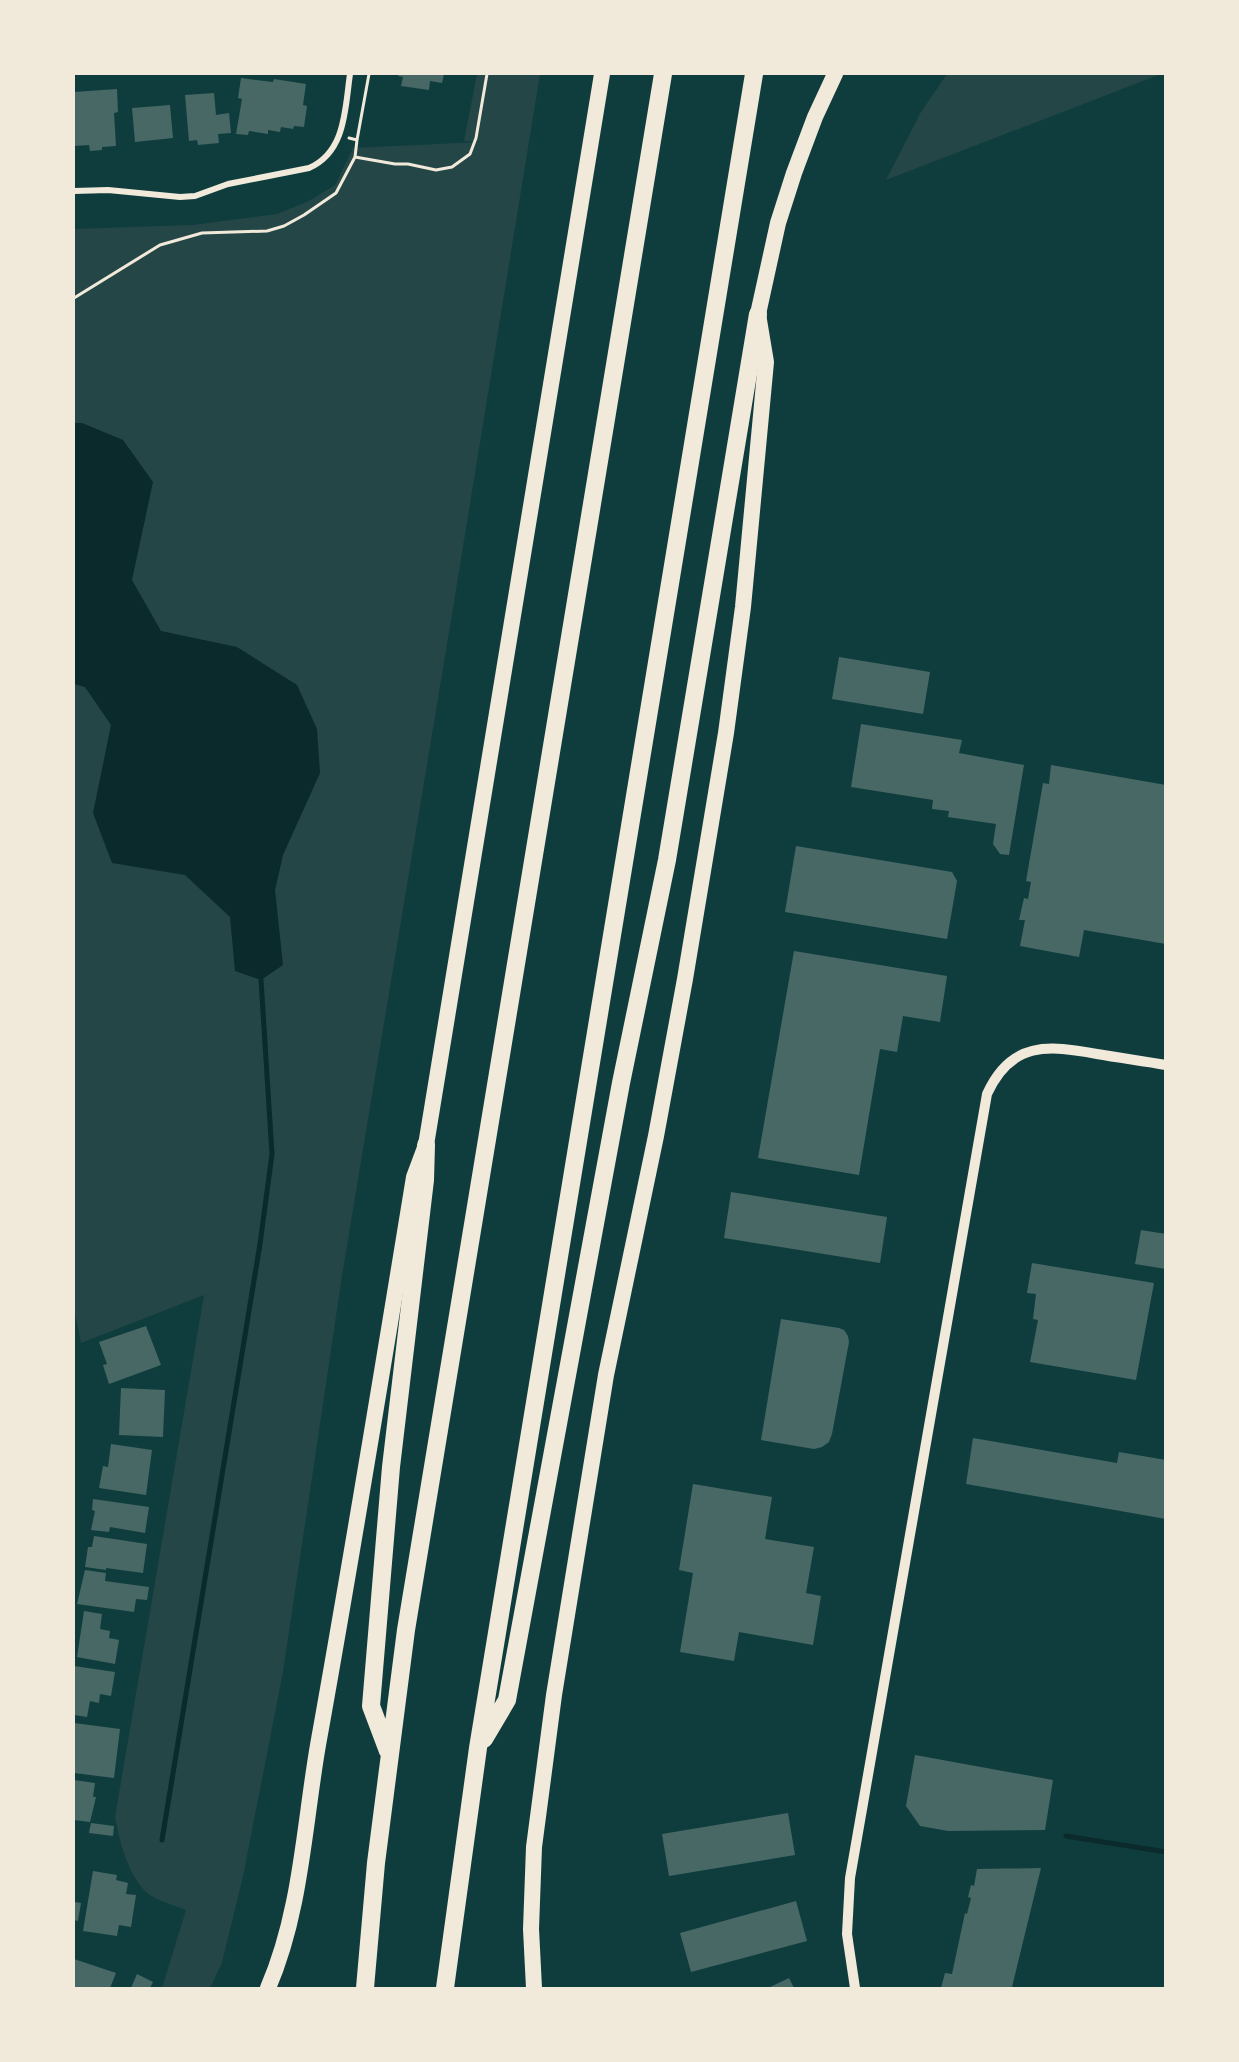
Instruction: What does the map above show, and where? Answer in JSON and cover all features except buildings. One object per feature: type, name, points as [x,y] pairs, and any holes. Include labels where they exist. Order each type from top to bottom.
[{"type":"highway","points":[[389,1752],[371,1706],[391,1467],[425,1180],[426,1145],[602,74]]},
{"type":"highway","points":[[365,1989],[376,1863],[409,1606],[663,74]]},
{"type":"highway","points":[[445,1989],[478,1748],[754,74]]},
{"type":"highway","points":[[478,1748],[507,1700],[621,1083],[671,836],[758,314],[778,223],[794,173],[815,117],[835,74]]},
{"type":"highway","points":[[534,1989],[531,1929],[534,1847],[554,1695],[606,1375],[656,1136],[685,979],[726,733],[742,618],[766,362],[758,314]]},
{"type":"highway","points":[[268,1989],[282,1950],[298,1879],[317,1751],[355,1544],[414,1177],[426,1145]]},
{"type":"street","points":[[74,191],[108,190],[180,197],[195,196],[228,184],[309,168],[328,156],[336,145],[350,74]]},
{"type":"street","points":[[855,1989],[847,1934],[850,1878],[987,1094],[997,1077],[1011,1061],[1028,1052],[1044,1048],[1075,1050],[1166,1065]]},
{"type":"path","points":[[74,298],[160,245],[202,233],[267,231],[284,226],[336,193],[355,157],[369,74]]},
{"type":"path","points":[[355,157],[436,170],[452,167],[470,154],[476,138],[487,74]]},
{"type":"path","points":[[339,135],[357,140]]},
{"type":"shaded area","points":[[477,74],[540,74],[342,1276],[283,1672],[243,1876],[222,1963],[210,1988],[162,1988],[186,1910],[154,1897],[139,1884],[125,1857],[115,1817],[204,1295],[81,1343],[74,1309],[74,229],[192,225],[277,214],[309,201],[335,185],[353,148],[481,142],[464,141]]},
{"type":"shaded area","points":[[947,74],[1161,74],[886,180],[921,112]]},
{"type":"shaded area","points":[[74,423],[82,423],[123,440],[153,482],[132,580],[161,631],[237,647],[297,685],[317,729],[320,773],[283,855],[275,890],[283,965],[261,980],[235,971],[230,917],[185,875],[112,863],[93,813],[111,725],[85,687],[74,684]]},
{"type":"waterway","points":[[162,1840],[260,1244],[272,1154],[261,980]]},
{"type":"waterway","points":[[1066,1836],[1166,1852]]}]
